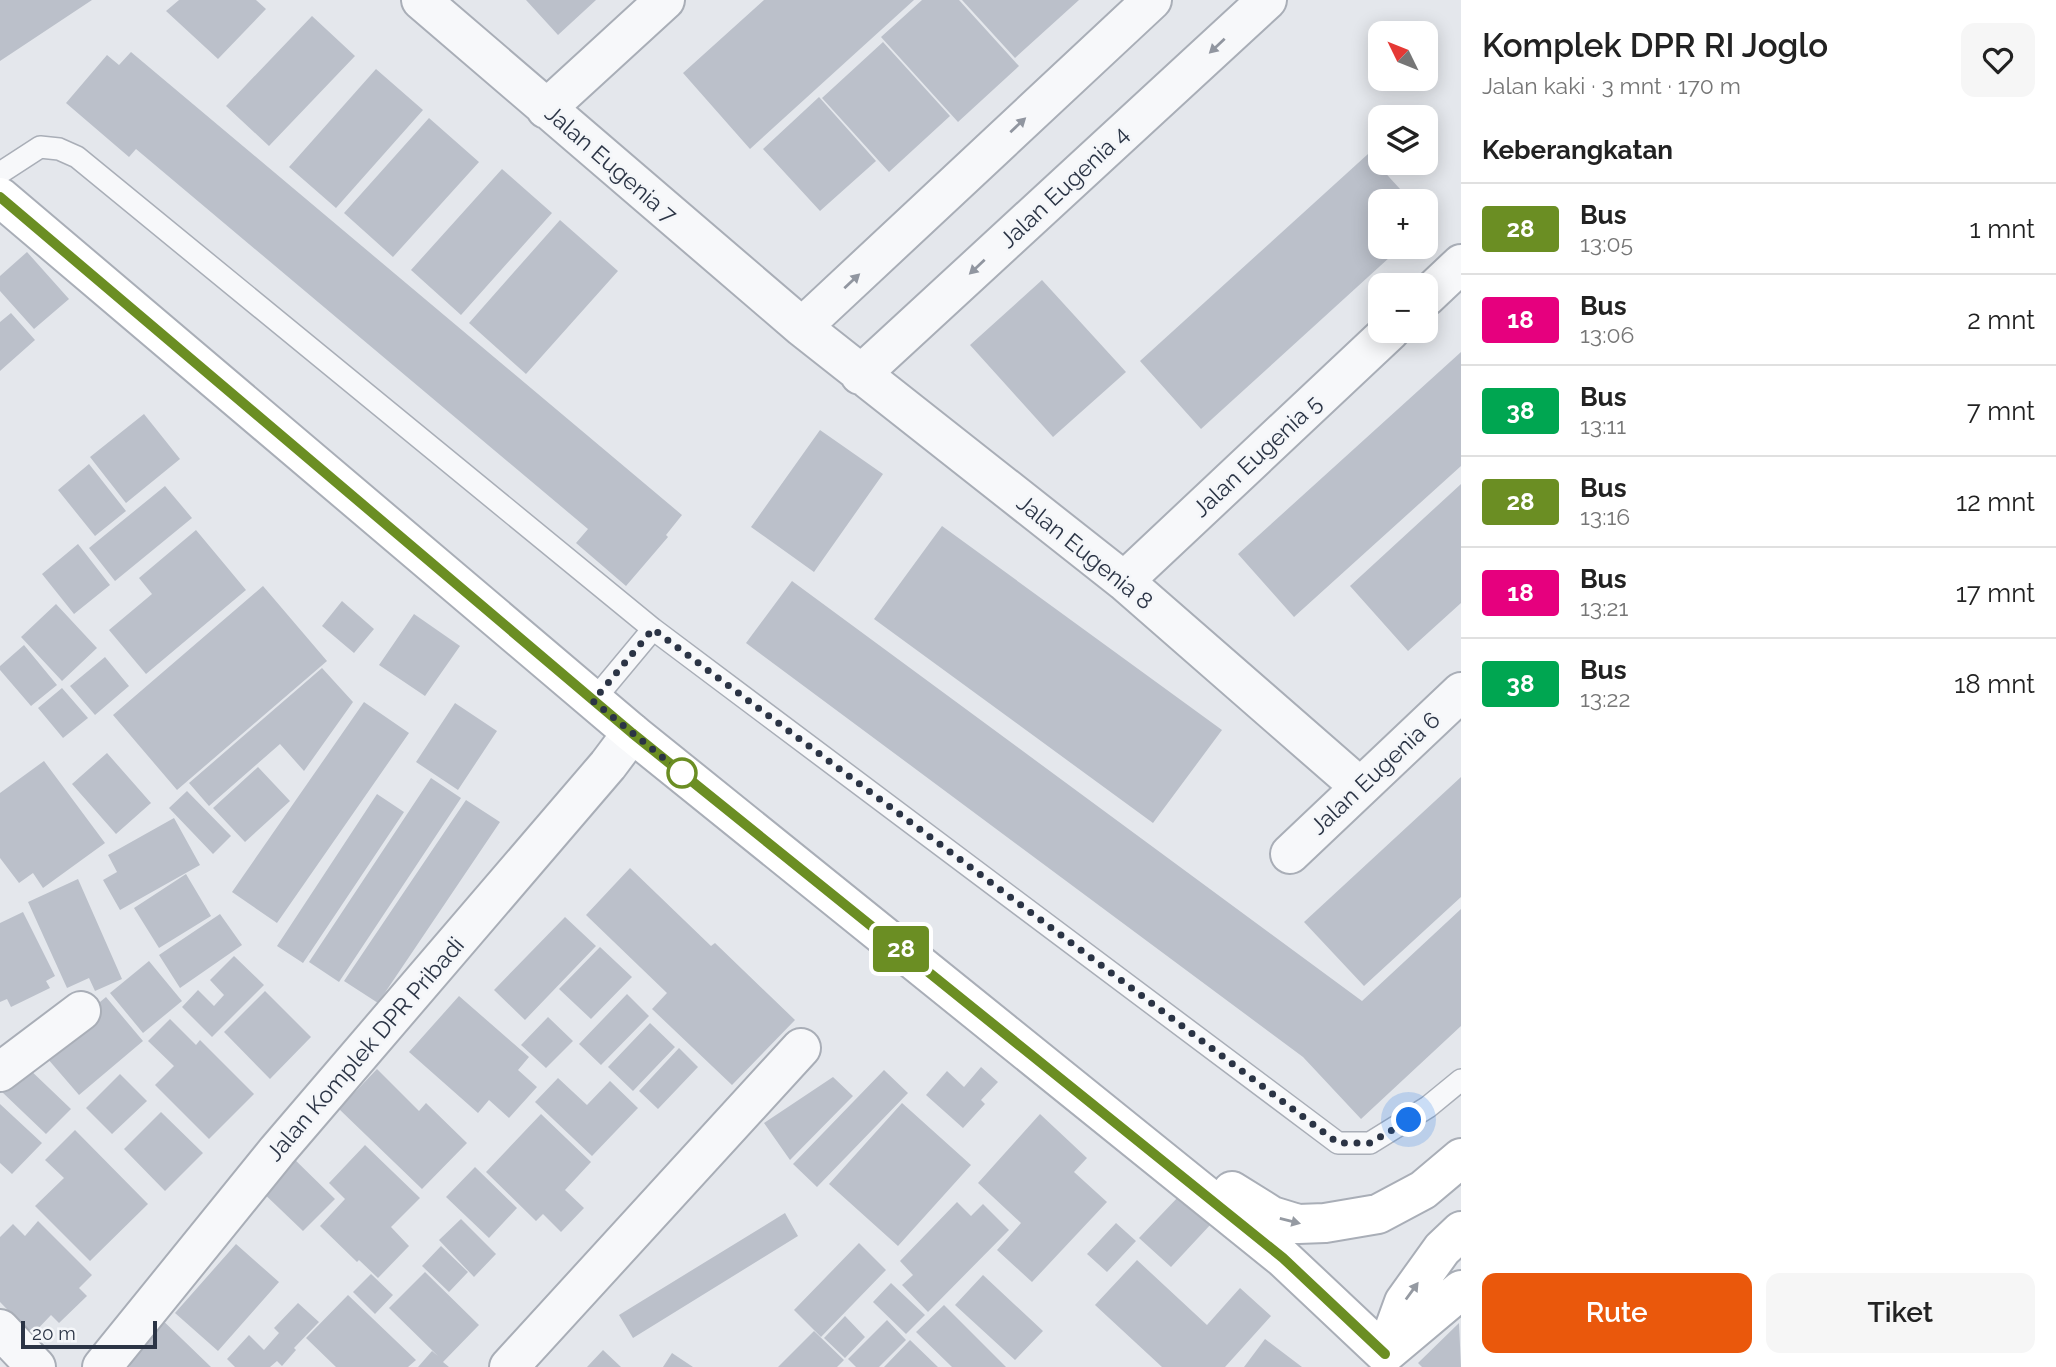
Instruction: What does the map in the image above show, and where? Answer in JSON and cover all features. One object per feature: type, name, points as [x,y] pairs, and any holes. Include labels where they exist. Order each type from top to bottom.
[{"type":"main road","points":[[0,197],[593,701],[1283,1258],[1378,1360]]},
{"type":"main road","points":[[1163,1160],[1214,1179],[1272,1216],[1298,1224],[1325,1223],[1378,1214],[1423,1190],[1461,1158]]},
{"type":"main road","points":[[1378,1360],[1404,1302],[1442,1249],[1461,1231]]},
{"type":"main road","points":[[1378,1360],[1461,1290]]},
{"type":"street","name":"Jalan Eugenia 7","points":[[421,0],[802,327]]},
{"type":"street","points":[[547,109],[665,0]]},
{"type":"street","points":[[802,327],[1152,0]]},
{"type":"street","name":"Jalan Eugenia 4","points":[[860,375],[1267,0]]},
{"type":"street","points":[[1438,286],[1461,264]]},
{"type":"street","name":"Jalan Eugenia 8","points":[[802,327],[1124,581],[1360,787]]},
{"type":"street","name":"Jalan Eugenia 5","points":[[1124,581],[1377,343]]},
{"type":"street","name":"Jalan Eugenia 6","points":[[1290,853],[1461,692]]},
{"type":"street","name":"Jalan Komplek DPR Pribadi","points":[[102,1367],[277,1151],[608,765],[632,733]]},
{"type":"street","points":[[0,1072],[81,1011]]},
{"type":"street","points":[[509,1367],[801,1048]]},
{"type":"street","points":[[0,1329],[36,1367]]},
{"type":"lane","points":[[0,173],[40,146],[59,149],[77,157],[653,629],[1338,1143],[1370,1143],[1428,1107],[1461,1080]]},
{"type":"lane","points":[[593,701],[653,629]]},
{"type":"building","points":[[0,0],[92,0],[0,61]]},
{"type":"building","points":[[179,0],[256,0],[266,9],[218,59],[166,11]]},
{"type":"building","points":[[526,0],[596,0],[558,35]]},
{"type":"building","points":[[764,0],[914,0],[750,149],[683,73]]},
{"type":"building","points":[[922,0],[959,0],[1019,66],[958,122],[881,37]]},
{"type":"building","points":[[962,0],[1079,0],[1015,58]]},
{"type":"building","points":[[312,16],[355,56],[269,146],[226,106]]},
{"type":"building","points":[[883,42],[950,116],[889,172],[822,98]]},
{"type":"building","points":[[131,52],[682,515],[666,535],[668,537],[626,586],[576,543],[588,529],[136,149],[129,157],[66,103],[107,55],[119,65]]},
{"type":"building","points":[[376,69],[423,110],[336,208],[289,167]]},
{"type":"building","points":[[819,97],[876,161],[820,211],[763,149]]},
{"type":"building","points":[[429,118],[479,162],[393,257],[344,213]]},
{"type":"building","points":[[1368,154],[1368,175],[1387,175],[1400,189],[1368,189],[1368,259],[1388,259],[1372,273],[1368,273],[1368,277],[1201,429],[1140,361]]},
{"type":"building","points":[[502,169],[552,213],[461,315],[411,270]]},
{"type":"building","points":[[560,220],[618,271],[526,374],[469,323]]},
{"type":"building","points":[[27,252],[69,299],[34,329],[0,291],[0,276]]},
{"type":"building","points":[[1042,280],[1126,372],[1053,437],[970,345]]},
{"type":"building","points":[[11,313],[35,340],[0,371],[0,322]]},
{"type":"building","points":[[1461,352],[1461,466],[1294,617],[1238,554]]},
{"type":"building","points":[[144,414],[180,459],[126,503],[90,457]]},
{"type":"building","points":[[820,430],[883,474],[814,572],[751,527]]},
{"type":"building","points":[[89,464],[126,511],[95,536],[58,490]]},
{"type":"building","points":[[1461,484],[1461,603],[1408,651],[1350,586]]},
{"type":"building","points":[[165,486],[192,518],[115,581],[89,548]]},
{"type":"building","points":[[942,526],[1222,730],[1153,823],[874,619]]},
{"type":"building","points":[[196,530],[246,590],[146,674],[109,630],[152,594],[139,578]]},
{"type":"building","points":[[78,544],[110,585],[74,614],[42,574]]},
{"type":"building","points":[[792,581],[1362,1001],[1461,909],[1461,1026],[1361,1119],[1303,1057],[746,643]]},
{"type":"building","points":[[263,586],[327,661],[177,790],[113,715]]},
{"type":"building","points":[[342,601],[374,629],[354,653],[322,626]]},
{"type":"building","points":[[56,604],[97,648],[62,681],[21,637]]},
{"type":"building","points":[[414,614],[460,646],[425,696],[379,665]]},
{"type":"building","points":[[24,645],[57,685],[31,706],[0,670],[0,666]]},
{"type":"building","points":[[105,657],[129,686],[95,715],[70,686]]},
{"type":"building","points":[[322,668],[353,702],[304,771],[280,744],[209,806],[189,783]]},
{"type":"building","points":[[62,688],[88,718],[63,738],[38,708]]},
{"type":"building","points":[[364,702],[409,733],[277,923],[232,892]]},
{"type":"building","points":[[455,703],[497,731],[458,790],[416,762]]},
{"type":"building","points":[[107,753],[151,803],[116,834],[72,784]]},
{"type":"building","points":[[44,761],[105,843],[43,888],[33,873],[19,883],[0,858],[0,793]]},
{"type":"building","points":[[258,767],[290,801],[245,842],[213,808]]},
{"type":"building","points":[[1461,777],[1461,897],[1364,986],[1304,922]]},
{"type":"building","points":[[431,778],[461,798],[339,982],[309,962]]},
{"type":"building","points":[[187,791],[231,836],[213,854],[169,808]]},
{"type":"building","points":[[377,794],[404,812],[303,963],[277,946]]},
{"type":"building","points":[[466,800],[500,822],[378,1003],[344,981]]},
{"type":"building","points":[[174,818],[200,865],[120,910],[103,880],[117,872],[108,855]]},
{"type":"building","points":[[630,868],[711,946],[715,943],[795,1020],[732,1085],[652,1009],[667,993],[586,915]]},
{"type":"building","points":[[186,874],[211,916],[159,948],[134,908]]},
{"type":"building","points":[[78,879],[122,979],[95,991],[89,978],[67,988],[28,902]]},
{"type":"building","points":[[23,912],[55,976],[46,981],[50,988],[11,1007],[7,999],[0,1002],[0,923]]},
{"type":"building","points":[[220,914],[242,945],[180,988],[159,955]]},
{"type":"building","points":[[565,917],[596,946],[525,1020],[494,990]]},
{"type":"building","points":[[600,947],[632,977],[591,1019],[559,989]]},
{"type":"building","points":[[234,956],[264,985],[212,1037],[182,1007],[198,990],[214,1006],[224,995],[210,980]]},
{"type":"building","points":[[149,961],[182,1001],[143,1033],[110,993]]},
{"type":"building","points":[[265,991],[311,1037],[270,1079],[224,1032]]},
{"type":"building","points":[[627,994],[649,1016],[601,1065],[579,1044]]},
{"type":"building","points":[[459,996],[529,1057],[518,1070],[537,1087],[509,1118],[489,1100],[478,1113],[409,1052]]},
{"type":"building","points":[[106,997],[143,1041],[79,1095],[41,1051]]},
{"type":"building","points":[[548,1017],[573,1041],[546,1068],[521,1045]]},
{"type":"building","points":[[170,1019],[196,1045],[200,1040],[254,1094],[209,1139],[155,1085],[174,1066],[148,1041]]},
{"type":"building","points":[[650,1023],[675,1047],[633,1091],[608,1067]]},
{"type":"building","points":[[679,1048],[698,1067],[658,1109],[639,1091]]},
{"type":"building","points":[[26,1066],[71,1109],[46,1134],[1,1091]]},
{"type":"building","points":[[981,1067],[998,1082],[981,1100],[985,1104],[963,1128],[926,1095],[947,1071],[964,1087]]},
{"type":"building","points":[[377,1069],[419,1111],[426,1103],[467,1143],[422,1189],[339,1109]]},
{"type":"building","points":[[884,1070],[908,1093],[817,1187],[793,1164]]},
{"type":"building","points":[[120,1074],[147,1101],[112,1134],[86,1108]]},
{"type":"building","points":[[833,1077],[853,1096],[790,1160],[764,1123]]},
{"type":"building","points":[[558,1078],[587,1105],[610,1081],[638,1108],[592,1156],[535,1102]]},
{"type":"building","points":[[902,1103],[971,1165],[898,1246],[829,1184]]},
{"type":"building","points":[[0,1104],[42,1143],[12,1174],[0,1163]]},
{"type":"building","points":[[161,1112],[203,1153],[165,1191],[124,1149]]},
{"type":"building","points":[[541,1114],[591,1162],[565,1190],[584,1208],[561,1232],[543,1214],[536,1221],[486,1172]]},
{"type":"building","points":[[1040,1114],[1087,1158],[1074,1172],[1107,1202],[1032,1282],[997,1250],[1021,1223],[978,1183]]},
{"type":"building","points":[[75,1130],[148,1204],[90,1261],[35,1206],[64,1178],[45,1160]]},
{"type":"building","points":[[365,1145],[420,1198],[391,1227],[409,1246],[378,1278],[359,1260],[357,1262],[320,1226],[345,1199],[329,1183]]},
{"type":"building","points":[[288,1153],[335,1199],[303,1231],[256,1186]]},
{"type":"building","points":[[475,1167],[517,1208],[489,1238],[446,1197]]},
{"type":"building","points":[[1180,1195],[1211,1224],[1171,1267],[1139,1238]]},
{"type":"building","points":[[957,1202],[971,1216],[983,1204],[1009,1230],[928,1312],[902,1285],[913,1275],[900,1261]]},
{"type":"building","points":[[785,1213],[798,1236],[633,1338],[619,1315]]},
{"type":"building","points":[[461,1219],[496,1254],[474,1277],[439,1240]]},
{"type":"building","points":[[38,1221],[92,1275],[79,1288],[87,1296],[59,1323],[51,1315],[32,1335],[0,1302],[0,1237],[13,1224],[25,1236]]},
{"type":"building","points":[[1116,1223],[1136,1241],[1107,1272],[1087,1254]]},
{"type":"building","points":[[859,1243],[886,1270],[821,1337],[794,1310]]},
{"type":"building","points":[[236,1244],[279,1282],[218,1351],[175,1313]]},
{"type":"building","points":[[441,1246],[468,1272],[449,1292],[422,1266]]},
{"type":"building","points":[[1137,1260],[1207,1325],[1240,1288],[1271,1316],[1225,1367],[1162,1367],[1095,1305]]},
{"type":"building","points":[[425,1272],[479,1325],[443,1362],[449,1367],[418,1367],[432,1351],[438,1356],[389,1308]]},
{"type":"building","points":[[371,1274],[393,1295],[375,1314],[353,1292]]},
{"type":"building","points":[[983,1275],[1043,1331],[1015,1360],[955,1305]]},
{"type":"building","points":[[891,1283],[925,1315],[906,1334],[873,1302]]},
{"type":"building","points":[[348,1295],[416,1360],[408,1367],[336,1367],[306,1338]]},
{"type":"building","points":[[298,1303],[319,1322],[294,1348],[296,1350],[282,1366],[277,1361],[270,1367],[235,1367],[227,1359],[249,1335],[264,1350],[279,1333],[274,1328]]},
{"type":"building","points":[[944,1305],[1006,1367],[952,1367],[916,1332]]},
{"type":"building","points":[[154,1312],[211,1367],[130,1367],[115,1353]]},
{"type":"building","points":[[845,1316],[865,1337],[845,1358],[824,1338]]},
{"type":"building","points":[[887,1320],[906,1340],[879,1367],[856,1367],[848,1359]]},
{"type":"building","points":[[1459,1323],[1461,1367],[1422,1367],[1418,1363]]},
{"type":"building","points":[[814,1331],[844,1360],[837,1367],[778,1367]]},
{"type":"building","points":[[1265,1339],[1302,1367],[1244,1367]]},
{"type":"building","points":[[910,1340],[938,1367],[884,1367]]},
{"type":"building","points":[[603,1350],[621,1367],[587,1367]]},
{"type":"building","points":[[672,1353],[693,1367],[663,1367]]},
{"type":"bus line","name":"28","points":[[0,197],[571,683],[1283,1258],[1385,1354]]},
{"type":"route","points":[[682,773],[593,701],[653,629],[1338,1143],[1370,1143],[1409,1120]]}]
